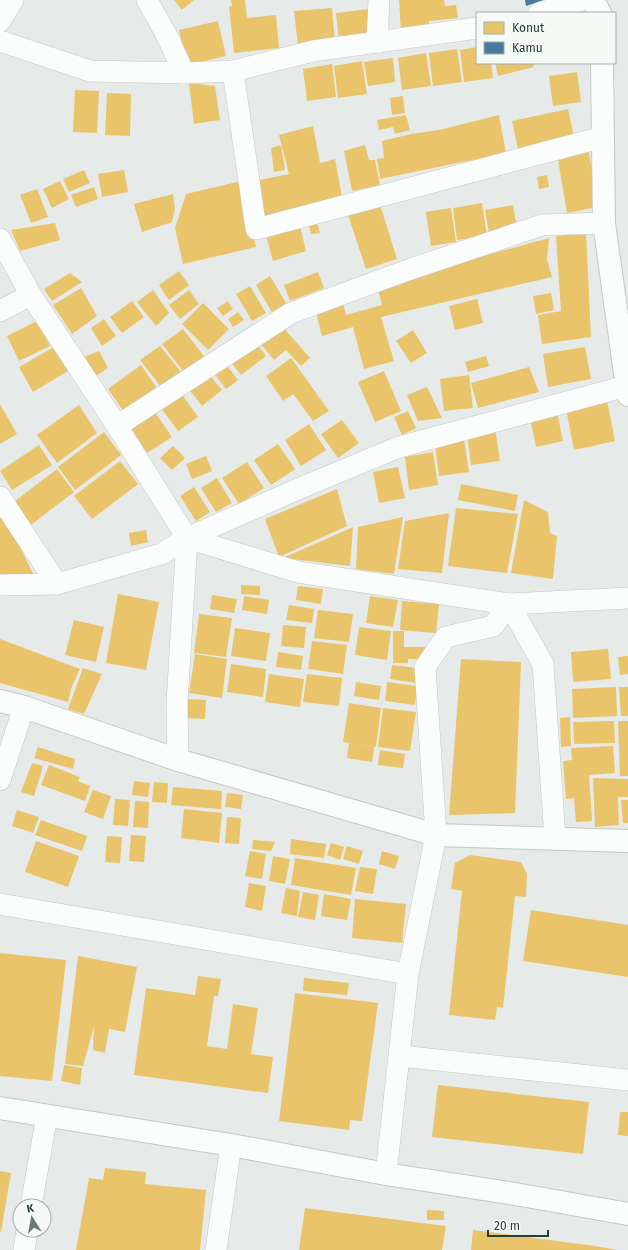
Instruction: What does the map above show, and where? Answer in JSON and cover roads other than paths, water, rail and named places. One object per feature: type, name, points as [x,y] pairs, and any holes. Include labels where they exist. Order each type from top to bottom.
[{"type":"street","points":[[0,21],[13,0]]},
{"type":"street","points":[[147,0],[167,36],[184,73]]},
{"type":"street","points":[[377,43],[379,0]]},
{"type":"street","points":[[542,12],[583,0]]},
{"type":"street","points":[[593,0],[599,12]]},
{"type":"street","points":[[0,41],[90,71],[184,73],[233,71],[312,51],[476,28]]},
{"type":"street","points":[[0,585],[57,584],[161,554],[187,538],[298,489],[400,447],[627,391],[604,223],[602,64]]},
{"type":"street","points":[[233,71],[256,229],[603,137]]},
{"type":"street","points":[[117,426],[291,313],[408,270],[542,225],[604,223]]},
{"type":"street","points":[[0,239],[31,295],[117,426],[187,538],[177,703],[178,760]]},
{"type":"street","points":[[0,311],[31,295]]},
{"type":"street","points":[[0,497],[57,584]]},
{"type":"street","points":[[187,538],[298,572],[509,604],[628,598]]},
{"type":"street","points":[[386,1174],[408,974],[436,835],[425,667],[446,637],[493,626],[509,604]]},
{"type":"street","points":[[509,604],[543,664],[555,838]]},
{"type":"street","points":[[0,700],[178,760],[436,835],[628,840]]},
{"type":"street","points":[[0,780],[24,707]]},
{"type":"street","points":[[0,904],[408,974]]},
{"type":"street","points":[[400,1056],[628,1080]]},
{"type":"street","points":[[0,1108],[231,1144],[386,1174],[628,1214]]},
{"type":"street","points":[[32,1198],[47,1115]]},
{"type":"street","points":[[216,1250],[231,1144]]},
{"type":"street","points":[[24,1250],[26,1238]]}]
